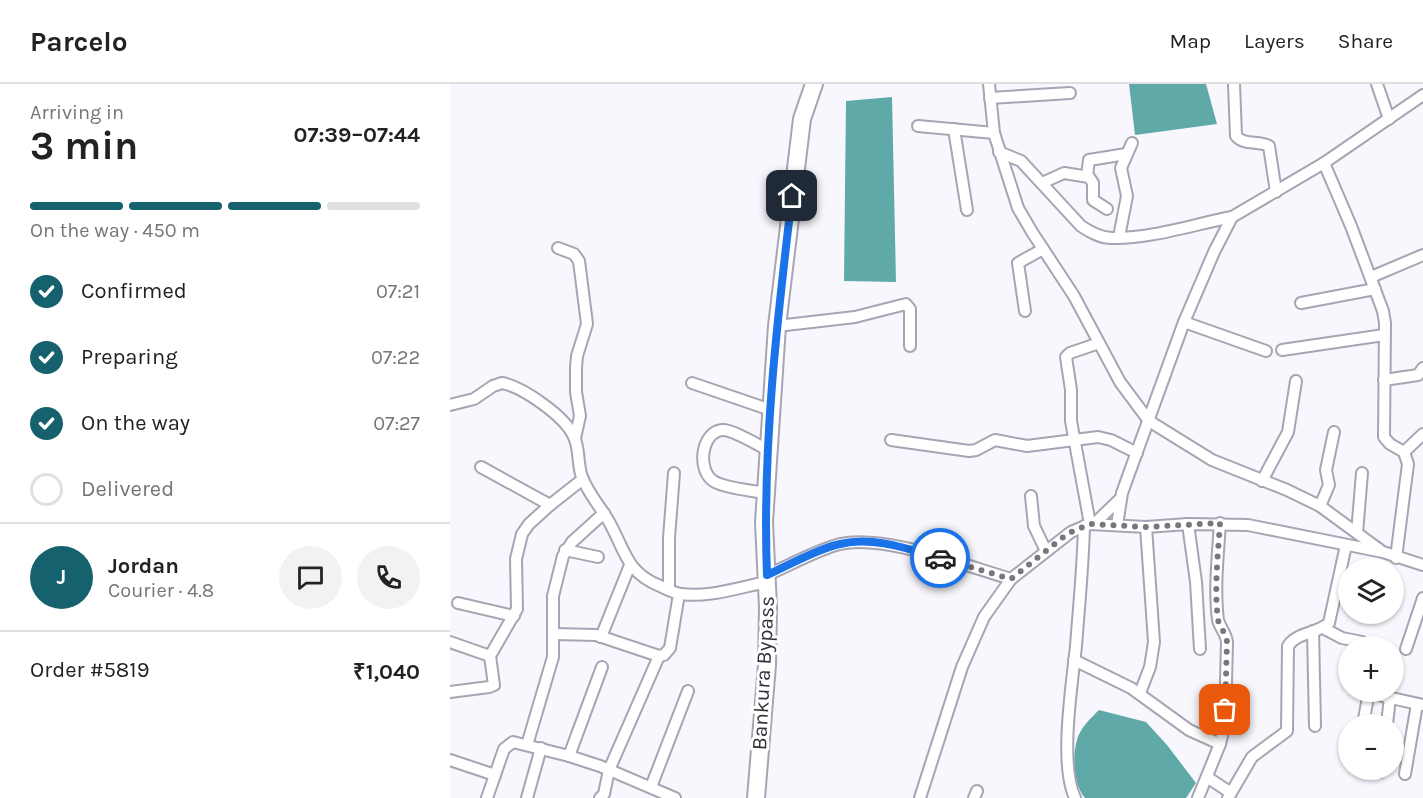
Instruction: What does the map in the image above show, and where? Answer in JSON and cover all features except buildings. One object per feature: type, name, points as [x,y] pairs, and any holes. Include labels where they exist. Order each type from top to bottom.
[{"type":"highway","name":"Bankura Bypass","points":[[756,798],[767,665],[767,578],[764,522],[777,326],[802,119],[814,84]]},
{"type":"street","points":[[989,84],[994,134],[1018,208],[1074,296],[1120,382],[1149,421],[1212,460],[1320,506],[1383,552],[1396,558],[1408,464],[1404,452],[1390,444],[1384,437],[1383,311],[1324,163]]},
{"type":"street","points":[[1234,84],[1236,136],[1242,141],[1264,143],[1269,146],[1276,192]]},
{"type":"street","points":[[1377,84],[1389,118]]},
{"type":"street","points":[[990,98],[1070,93]]},
{"type":"street","points":[[999,152],[1021,161],[1081,226],[1091,232],[1103,236],[1119,237],[1149,234],[1232,216],[1324,163],[1423,95]]},
{"type":"street","points":[[918,126],[994,134]]},
{"type":"street","points":[[954,129],[967,210]]},
{"type":"street","points":[[1119,237],[1126,204],[1126,190],[1120,172],[1121,164],[1132,143]]},
{"type":"street","points":[[1087,176],[1089,160],[1126,154]]},
{"type":"street","points":[[1042,183],[1064,173],[1087,176],[1092,180],[1093,201],[1107,208]]},
{"type":"street","points":[[1117,525],[1121,498],[1184,322],[1232,216]]},
{"type":"street","points":[[558,248],[574,254],[579,261],[587,324],[577,356],[576,368],[576,392],[580,416],[575,438],[579,468],[592,498],[604,513],[630,565],[642,577],[674,592],[698,595],[767,578],[838,544],[858,541],[902,548],[1011,579]]},
{"type":"street","points":[[1024,310],[1018,263],[1044,249]]},
{"type":"street","points":[[1371,277],[1423,255]]},
{"type":"street","points":[[1301,303],[1375,289]]},
{"type":"street","points":[[777,326],[855,316],[906,304],[910,309],[910,346]]},
{"type":"street","points":[[1184,322],[1266,351]]},
{"type":"street","points":[[1282,350],[1384,335]]},
{"type":"street","points":[[1075,798],[1068,775],[1069,705],[1089,525],[1074,440],[1066,357],[1070,353],[1099,343]]},
{"type":"street","points":[[1384,380],[1418,375],[1423,368]]},
{"type":"street","points":[[1262,481],[1288,432],[1296,381]]},
{"type":"street","points":[[692,383],[771,410]]},
{"type":"street","points":[[450,405],[474,399],[496,384],[507,384],[555,413],[563,420],[575,438]]},
{"type":"street","points":[[765,493],[714,482],[708,476],[702,460],[710,437],[719,430],[727,430],[768,450]]},
{"type":"street","points":[[1320,506],[1329,485],[1326,470],[1334,432]]},
{"type":"street","points":[[1404,452],[1423,434]]},
{"type":"street","points":[[891,440],[969,451],[976,450],[994,440],[1027,446],[1103,438],[1137,453]]},
{"type":"street","points":[[1404,452],[1423,446]]},
{"type":"street","points":[[481,467],[550,505]]},
{"type":"street","points":[[554,634],[573,633],[601,637],[659,656],[668,653],[674,592],[669,538],[674,473]]},
{"type":"street","points":[[1357,533],[1362,473]]},
{"type":"street","points":[[450,692],[494,685],[490,656],[514,616],[518,602],[516,559],[522,534],[529,524],[550,505],[583,479]]},
{"type":"street","points":[[1031,496],[1034,526],[1046,551]]},
{"type":"street","points":[[920,798],[968,650],[984,617],[1011,579],[1071,532],[1089,525],[1121,498]]},
{"type":"street","points":[[527,745],[552,666],[553,596],[565,550],[604,513]]},
{"type":"street","points":[[1089,525],[1146,527],[1220,523],[1248,525],[1383,552]]},
{"type":"street","points":[[1198,798],[1220,744],[1225,723],[1227,642],[1218,618],[1217,580],[1220,523]]},
{"type":"street","points":[[1188,524],[1196,582],[1200,649]]},
{"type":"street","points":[[1140,693],[1150,667],[1154,642],[1146,527]]},
{"type":"street","points":[[1207,777],[1229,795],[1252,757],[1287,731],[1288,646],[1296,637],[1318,630],[1332,617],[1346,545]]},
{"type":"street","points":[[565,550],[598,557]]},
{"type":"street","points":[[1404,560],[1423,566]]},
{"type":"street","points":[[601,637],[630,565]]},
{"type":"street","points":[[1406,649],[1423,598]]},
{"type":"street","points":[[458,603],[514,616]]},
{"type":"street","points":[[1318,630],[1338,637]]},
{"type":"street","points":[[1315,726],[1318,630]]},
{"type":"street","points":[[450,642],[490,656]]},
{"type":"street","points":[[600,798],[604,794],[609,770],[659,656]]},
{"type":"street","points":[[1074,660],[1140,693],[1189,730],[1220,744]]},
{"type":"street","points":[[569,756],[602,667]]},
{"type":"street","points":[[651,787],[688,691]]},
{"type":"street","points":[[1404,700],[1420,704],[1405,774]]},
{"type":"street","points":[[487,798],[507,745],[513,742],[569,756],[675,798]]},
{"type":"street","points":[[527,798],[541,748]]},
{"type":"street","points":[[450,760],[495,775]]},
{"type":"water","points":[[1129,84],[1206,84],[1217,124],[1135,135]]},
{"type":"water","points":[[892,97],[896,282],[844,281],[846,101]]},
{"type":"water","points":[[1099,710],[1146,722],[1196,783],[1186,798],[1085,798],[1076,778],[1075,747],[1081,731]]},
{"type":"way so far","points":[[940,558],[1011,579],[1062,538],[1090,524],[1146,527],[1220,523],[1218,618],[1227,642],[1225,710]]},
{"type":"route","points":[[792,196],[777,326],[766,478],[764,522],[767,575],[838,544],[858,541],[882,543],[940,558]]}]
